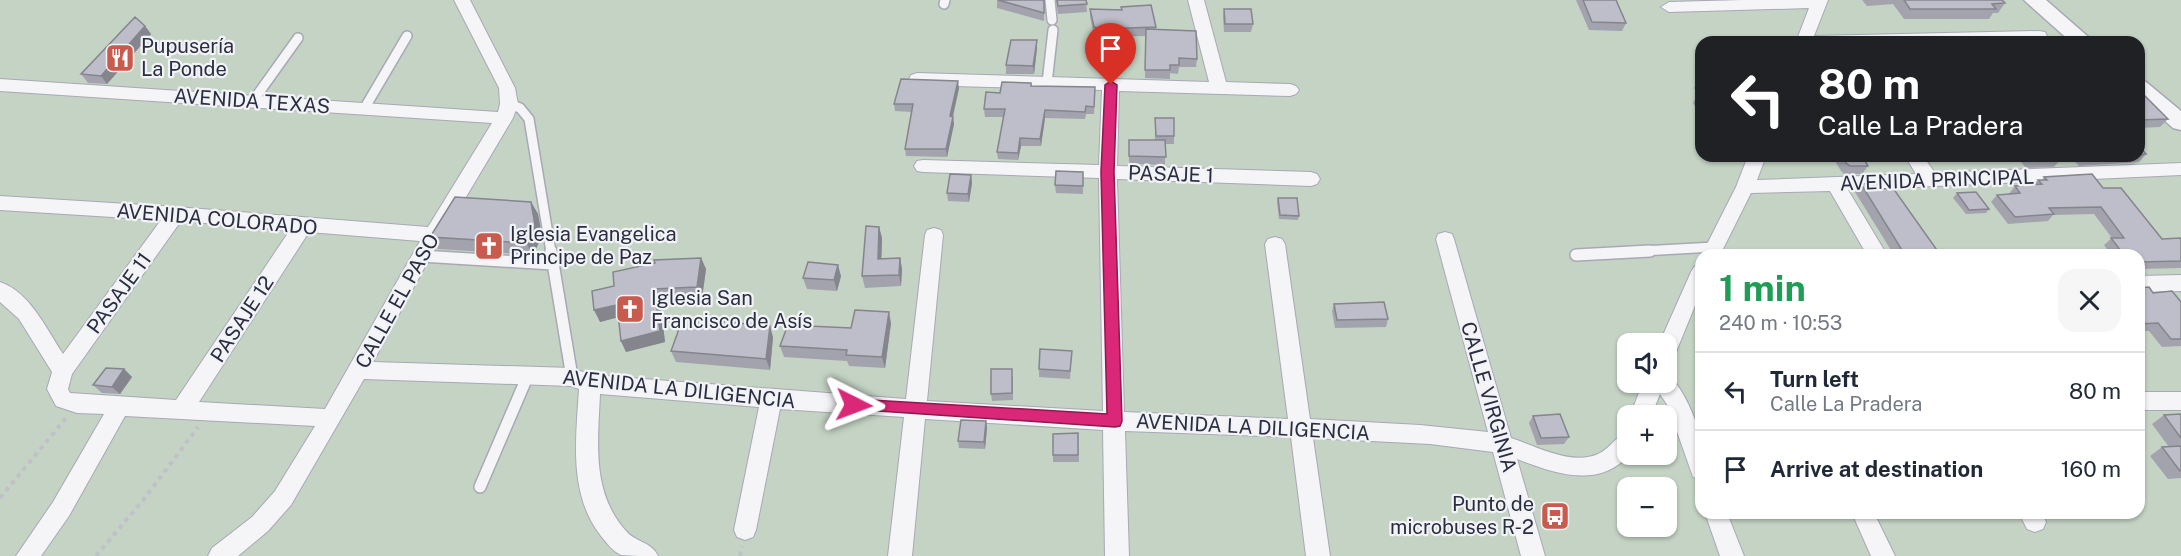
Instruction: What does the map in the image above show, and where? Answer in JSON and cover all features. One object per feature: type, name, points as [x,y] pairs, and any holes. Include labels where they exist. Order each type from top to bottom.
[{"type":"street","points":[[462,0],[507,88],[507,111]]},
{"type":"street","points":[[1196,0],[1219,88]]},
{"type":"street","points":[[2034,0],[2077,36]]},
{"type":"street","points":[[1669,7],[1820,2],[1806,36]]},
{"type":"street","points":[[917,79],[1290,90]]},
{"type":"street","name":"AVENIDA TEXAS","points":[[0,85],[364,109],[507,111]]},
{"type":"street","points":[[1111,85],[1108,172],[1117,556]]},
{"type":"street","points":[[2145,92],[2181,123]]},
{"type":"street","name":"CALLE EL PASO","points":[[220,556],[260,524],[283,498],[507,111]]},
{"type":"street","points":[[1713,249],[1745,187],[1755,162]]},
{"type":"street","points":[[1918,162],[1930,181]]},
{"type":"street","points":[[2063,162],[2073,175]]},
{"type":"street","name":"PASAJE 1","points":[[923,166],[1311,179]]},
{"type":"street","name":"AVENIDA PRINCIPAL","points":[[1745,187],[2181,169]]},
{"type":"street","points":[[1835,184],[1873,249]]},
{"type":"street","name":"AVENIDA COLORADO","points":[[0,203],[176,214],[434,235]]},
{"type":"street","name":"PASAJE 11","points":[[63,371],[176,214]]},
{"type":"street","name":"PASAJE 12","points":[[181,411],[303,226]]},
{"type":"street","points":[[900,556],[934,235]]},
{"type":"street","name":"CALLE VIRGINIA","points":[[1445,238],[1533,556]]},
{"type":"street","points":[[1275,244],[1318,556]]},
{"type":"street","points":[[2145,285],[2181,283]]},
{"type":"street","points":[[0,290],[26,313],[63,371],[57,389],[63,400],[77,404],[119,407],[331,418]]},
{"type":"street","points":[[1676,333],[1695,297]]},
{"type":"street","name":"AVENIDA LA DILIGENCIA","points":[[358,370],[528,375],[771,400],[1115,421],[1419,434],[1502,445],[1548,462],[1577,467],[1603,465],[1617,455]]},
{"type":"street","points":[[581,380],[586,473],[596,510],[619,541],[646,556]]},
{"type":"street","points":[[1671,393],[1677,402],[1695,453]]},
{"type":"street","points":[[745,530],[771,400]]},
{"type":"street","points":[[2145,401],[2181,401]]},
{"type":"street","points":[[28,556],[61,509],[119,407]]},
{"type":"street","points":[[1718,519],[1732,556]]},
{"type":"street","points":[[1866,519],[1883,556]]},
{"type":"lane","points":[[1047,83],[1052,25],[1050,0]]},
{"type":"lane","points":[[364,109],[407,36]]},
{"type":"lane","points":[[254,101],[298,38]]},
{"type":"lane","points":[[507,111],[520,108],[529,119],[552,264],[581,380]]},
{"type":"lane","points":[[1576,255],[1695,252]]},
{"type":"lane","points":[[421,256],[552,264]]},
{"type":"lane","points":[[480,487],[528,375]]},
{"type":"path","points":[[0,498],[77,404]]},
{"type":"path","points":[[96,556],[144,499],[208,412]]},
{"type":"green space","points":[[0,0],[2181,0],[2181,556],[0,556]]},
{"type":"building","points":[[998,0],[1044,0],[1044,13]]},
{"type":"building","points":[[1057,0],[1086,0],[1087,4],[1058,6]]},
{"type":"building","points":[[1583,0],[1616,0],[1626,23],[1592,22]]},
{"type":"building","points":[[1904,0],[2002,0],[2005,3],[1992,4],[1996,9],[1910,9]]},
{"type":"building","points":[[1151,5],[1156,27],[1102,29],[1094,27],[1090,9],[1122,10],[1121,7]]},
{"type":"building","points":[[1224,9],[1251,9],[1253,24],[1225,24]]},
{"type":"building","points":[[135,17],[145,26],[101,76],[81,74]]},
{"type":"building","points":[[1146,29],[1196,31],[1197,59],[1179,58],[1179,65],[1170,65],[1170,70],[1145,70]]},
{"type":"building","points":[[1011,40],[1037,40],[1033,66],[1006,65]]},
{"type":"building","points":[[901,79],[958,81],[946,149],[905,149],[913,104],[894,104]]},
{"type":"building","points":[[1002,82],[1031,83],[1031,86],[1095,87],[1094,107],[1086,106],[1085,112],[1045,110],[1040,139],[1020,138],[1018,153],[997,152],[1005,109],[984,109],[986,92],[1000,93]]},
{"type":"building","points":[[2145,96],[2168,119],[2145,120]]},
{"type":"building","points":[[1155,118],[1174,118],[1174,136],[1156,136]]},
{"type":"building","points":[[1129,140],[1165,140],[1166,157],[1129,156]]},
{"type":"building","points":[[1866,162],[1868,166],[1850,166],[1846,163]]},
{"type":"building","points":[[1056,171],[1083,172],[1083,186],[1055,185]]},
{"type":"building","points":[[950,174],[971,175],[968,194],[947,193]]},
{"type":"building","points":[[2092,174],[2103,188],[2121,188],[2162,239],[2181,238],[2181,261],[2145,262],[2145,249],[2119,249],[2111,238],[2124,238],[2101,207],[2049,208],[2054,214],[2015,217],[1997,195],[2020,193],[2015,186],[2042,184],[2038,180],[2047,180],[2044,177]]},
{"type":"building","points":[[1879,183],[1882,189],[1893,188],[1936,249],[1901,249],[1861,184]]},
{"type":"building","points":[[1976,192],[1989,209],[1969,210],[1957,193]]},
{"type":"building","points":[[455,197],[531,202],[535,225],[526,243],[430,237]]},
{"type":"building","points":[[1278,198],[1297,198],[1299,216],[1280,215]]},
{"type":"building","points":[[866,226],[879,227],[878,259],[900,258],[899,275],[862,276]]},
{"type":"building","points":[[701,258],[697,287],[654,289],[660,331],[621,341],[617,305],[594,310],[592,291],[614,286],[613,272],[655,263],[654,260]]},
{"type":"building","points":[[808,262],[838,265],[834,280],[803,278]]},
{"type":"building","points":[[2145,287],[2149,287],[2153,293],[2172,291],[2181,302],[2181,339],[2171,339],[2158,323],[2145,324]]},
{"type":"building","points":[[1384,302],[1388,319],[1337,320],[1334,304]]},
{"type":"building","points":[[855,310],[889,312],[882,357],[846,355],[847,350],[780,346],[787,327],[851,328]]},
{"type":"building","points":[[683,318],[770,326],[766,359],[671,351]]},
{"type":"building","points":[[1040,349],[1072,351],[1070,371],[1039,369]]},
{"type":"building","points":[[106,368],[124,369],[112,387],[93,385]]},
{"type":"building","points":[[991,369],[1012,369],[1012,393],[991,394]]},
{"type":"building","points":[[1560,414],[1569,437],[1541,438],[1533,416]]},
{"type":"building","points":[[2181,414],[2181,438],[2164,415]]},
{"type":"building","points":[[961,420],[986,421],[984,442],[958,441]]},
{"type":"building","points":[[1078,433],[1078,455],[1053,455],[1053,434]]},
{"type":"building","points":[[2181,446],[2181,471],[2180,471],[2162,447]]},
{"type":"place","name":"Pupusería La Ponde","points":[[120,58]]},
{"type":"place","name":"Iglesia Evangelica Principe de Paz","points":[[489,246]]},
{"type":"place","name":"Iglesia San Francisco de Asís","points":[[630,309]]},
{"type":"place","name":"Punto de microbuses R-2","points":[[1555,516]]},
{"type":"route","points":[[854,405],[1115,421],[1108,172],[1111,85]]}]
